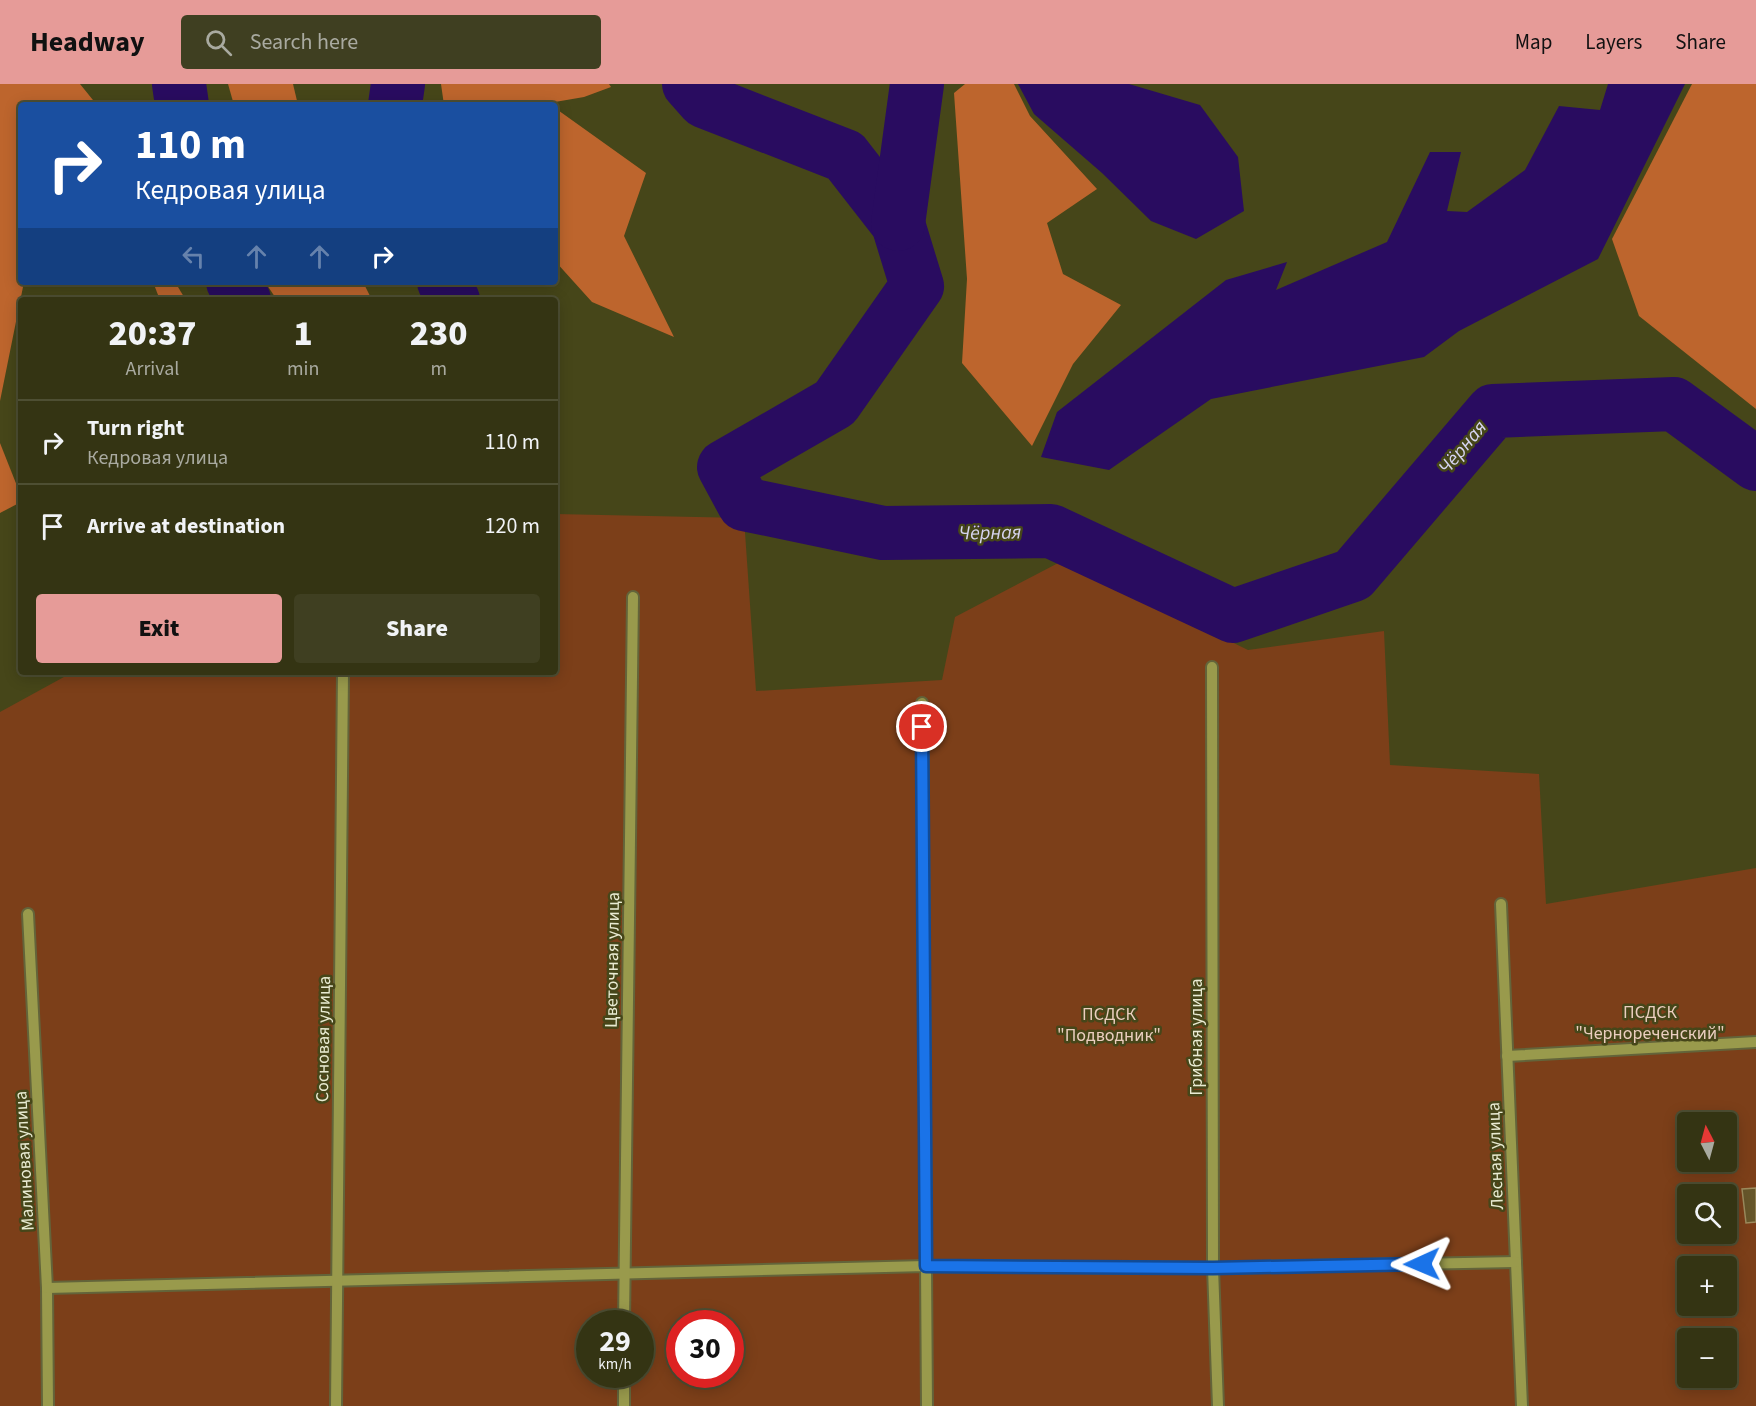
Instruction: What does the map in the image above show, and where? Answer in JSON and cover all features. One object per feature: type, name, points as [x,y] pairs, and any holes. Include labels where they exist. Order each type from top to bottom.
[{"type":"street","name":"Цветочная улица","points":[[624,1310],[633,597]]},
{"type":"street","name":"Грибная улица","points":[[1212,667],[1213,1268],[1218,1406]]},
{"type":"street","name":"Сосновая улица","points":[[336,1406],[343,675]]},
{"type":"street","points":[[922,703],[927,1406]]},
{"type":"street","name":"Лесная улица","points":[[1501,904],[1522,1406]]},
{"type":"street","name":"Малиновая улица","points":[[28,914],[47,1288],[48,1406]]},
{"type":"street","points":[[1508,1056],[1756,1042]]},
{"type":"street","points":[[47,1288],[926,1266],[1213,1268],[1516,1262]]},
{"type":"street","points":[[624,1388],[624,1406]]},
{"type":"green space","name":"ПСДСК \"Подводник\"","points":[[558,514],[744,518],[756,691],[942,680],[955,617],[1064,560],[1248,650],[1384,631],[1390,765],[1539,774],[1546,904],[1756,868],[1756,1406],[0,1406],[0,712],[68,675],[558,675]]},
{"type":"shaded area","points":[[0,84],[80,84],[95,102],[18,102],[18,285],[23,285],[21,297],[18,297],[18,312],[0,401]]},
{"type":"shaded area","points":[[228,84],[293,84],[297,102],[233,102]]},
{"type":"shaded area","points":[[441,84],[609,84],[611,87],[584,97],[555,102],[444,102]]},
{"type":"shaded area","points":[[965,84],[1014,84],[1030,116],[1097,189],[1047,223],[1063,274],[1121,305],[1073,364],[1032,446],[962,363],[967,279],[954,93]]},
{"type":"shaded area","points":[[1018,84],[1129,84],[1200,105],[1238,157],[1244,211],[1196,239],[1151,221],[1102,173],[1034,114]]},
{"type":"shaded area","points":[[1608,84],[1685,84],[1598,259],[1459,331],[1424,357],[1211,399],[1109,470],[1041,457],[1057,412],[1226,280],[1287,262],[1276,290],[1387,242],[1430,152],[1461,152],[1447,211],[1467,212],[1525,170],[1559,106],[1600,110]]},
{"type":"shaded area","points":[[1692,84],[1756,84],[1756,409],[1639,316],[1612,239]]},
{"type":"shaded area","points":[[558,110],[646,173],[624,236],[674,337],[592,302],[558,264]]},
{"type":"shaded area","points":[[154,285],[177,285],[184,297],[159,297]]},
{"type":"shaded area","points":[[267,285],[364,285],[370,297],[275,297]]},
{"type":"shaded area","points":[[0,443],[18,488],[18,504],[0,513]]},
{"type":"building","points":[[1756,1188],[1756,1222],[1746,1223],[1742,1189]]},
{"type":"waterway","name":"Чёрная","points":[[179,84],[182,102]]},
{"type":"waterway","name":"Чёрная","points":[[395,102],[398,84]]},
{"type":"waterway","name":"Чёрная","points":[[689,84],[704,101],[845,156],[898,224],[917,286],[835,403],[724,467],[744,504],[883,533],[1051,531],[1233,616],[1353,575],[1493,411],[1674,404],[1756,464]]},
{"type":"waterway","points":[[898,224],[917,84]]},
{"type":"waterway","name":"Чёрная","points":[[235,285],[242,297]]},
{"type":"waterway","name":"Чёрная","points":[[446,285],[452,297]]},
{"type":"route","points":[[922,727],[926,1266],[1213,1268],[1422,1264]]},
{"type":"park label","name":"ПСДСК \"Чернореченский\"","points":[[1650,1022]]}]
